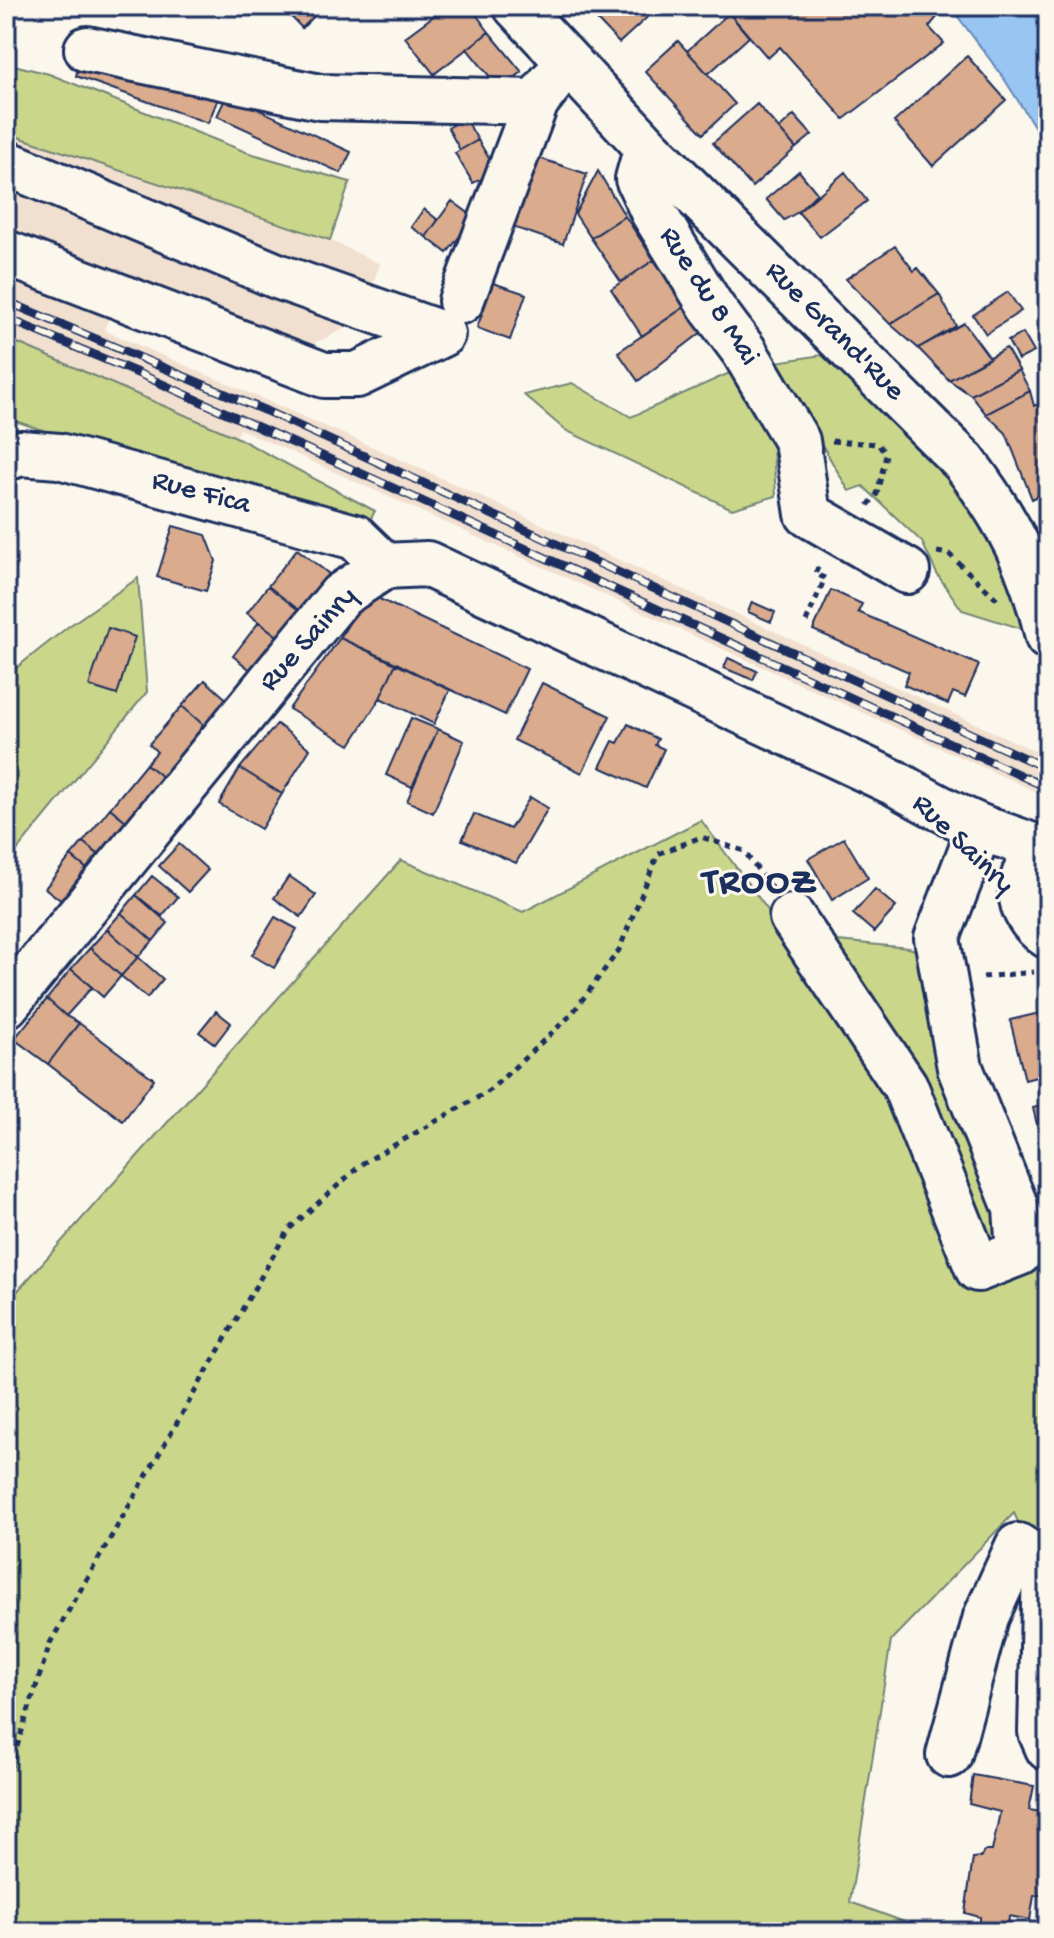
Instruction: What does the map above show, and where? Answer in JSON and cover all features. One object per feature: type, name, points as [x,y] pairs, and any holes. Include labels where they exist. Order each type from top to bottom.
[{"type":"street","name":"Rue Grand'Rue","points":[[516,6],[653,153],[964,462],[994,502],[1028,566],[1046,629]]},
{"type":"street","name":"Rue Grand'Rue","points":[[540,6],[808,279],[972,437],[1025,508],[1048,558]]},
{"type":"street","points":[[87,49],[320,97],[536,102]]},
{"type":"street","points":[[461,301],[536,102],[566,62]]},
{"type":"street","name":"Rue du 8 Mai","points":[[653,153],[643,161],[638,179],[653,212],[712,308],[813,441]]},
{"type":"street","points":[[6,163],[277,276],[442,334],[357,375],[324,375],[6,253]]},
{"type":"street","points":[[813,441],[808,514],[907,571]]},
{"type":"street","name":"Rue Fica","points":[[6,458],[21,453],[59,456],[355,537],[385,566]]},
{"type":"street","name":"Rue Sainry","points":[[6,1005],[341,595],[385,566],[427,564],[895,783],[944,812],[1046,851]]},
{"type":"street","name":"Rue Sainry","points":[[895,783],[989,862],[1014,889],[1034,940]]},
{"type":"street","points":[[792,917],[905,1086],[978,1269],[1019,1253],[1016,1208],[960,1068],[937,938],[972,848]]},
{"type":"street","points":[[1034,940],[1021,895],[1023,879],[1031,864],[1046,851]]},
{"type":"street","points":[[949,1755],[986,1617],[1018,1546],[1045,1564],[1041,1732],[1048,1748]]},
{"type":"path","points":[[813,441],[878,444],[886,455],[877,494]]},
{"type":"path","points":[[806,622],[825,578],[815,574],[835,530]]},
{"type":"path","points":[[907,571],[926,551],[949,554],[1007,608],[1046,629]]},
{"type":"path","points":[[6,1781],[50,1643],[288,1230],[363,1163],[489,1091],[571,1015],[619,950],[658,854],[701,837],[744,851],[792,917]]},
{"type":"path","points":[[983,977],[1034,940]]},
{"type":"shaded area","points":[[6,133],[330,240],[380,264],[364,307],[346,328],[292,354],[114,306],[104,330],[380,450],[1048,757],[1048,807],[1038,803],[1041,794],[240,429],[236,437],[6,338]]},
{"type":"green space","points":[[6,63],[49,74],[246,152],[350,182],[330,240],[6,133]]},
{"type":"green space","points":[[6,338],[236,437],[375,511],[369,522],[175,474],[6,418]]},
{"type":"green space","points":[[822,355],[989,513],[1026,630],[962,610],[937,574],[922,542],[863,486],[849,491],[822,445],[799,426],[772,434],[776,496],[732,509],[565,430],[524,395],[572,383],[631,417],[743,367]]},
{"type":"green space","points":[[138,578],[147,692],[6,864],[6,676],[69,626]]},
{"type":"green space","points":[[701,820],[787,936],[909,948],[964,967],[1002,1225],[1048,1212],[1048,1588],[1014,1513],[891,1640],[850,1902],[932,1932],[6,1932],[6,1304],[401,860],[523,912]]},
{"type":"water","points":[[950,6],[1048,6],[1048,148],[1003,77]]},
{"type":"building","points":[[281,6],[325,6],[302,28]]},
{"type":"building","points":[[447,6],[470,6],[489,32],[434,74],[405,37]]},
{"type":"building","points":[[584,6],[646,6],[652,13],[619,43]]},
{"type":"building","points":[[723,6],[946,6],[929,27],[944,43],[844,119],[780,47],[768,58]]},
{"type":"building","points":[[729,13],[749,37],[708,74],[687,51]]},
{"type":"building","points":[[489,32],[522,72],[500,89],[467,49]]},
{"type":"building","points":[[678,41],[735,104],[703,134],[645,71]]},
{"type":"building","points":[[81,56],[218,99],[208,123],[76,76]]},
{"type":"building","points":[[967,56],[1006,100],[933,166],[894,122]]},
{"type":"building","points":[[227,95],[351,152],[341,173],[217,116]]},
{"type":"building","points":[[757,104],[796,148],[752,187],[713,143]]},
{"type":"building","points":[[794,115],[812,135],[796,148],[779,129]]},
{"type":"building","points":[[465,118],[478,140],[460,150],[448,128]]},
{"type":"building","points":[[478,140],[493,165],[484,178],[473,183],[455,153]]},
{"type":"building","points":[[533,156],[587,174],[563,244],[510,226]]},
{"type":"building","points":[[598,171],[625,216],[591,238],[575,214]]},
{"type":"building","points":[[799,171],[817,193],[798,212],[784,220],[766,199]]},
{"type":"building","points":[[845,172],[867,201],[820,237],[798,212]]},
{"type":"building","points":[[452,201],[474,217],[447,253],[426,237]]},
{"type":"building","points":[[424,209],[438,220],[426,237],[411,227]]},
{"type":"building","points":[[625,216],[654,260],[621,282],[591,238]]},
{"type":"building","points":[[895,246],[914,271],[918,268],[939,294],[890,324],[846,279]]},
{"type":"building","points":[[654,260],[686,306],[642,336],[611,289]]},
{"type":"building","points":[[493,283],[526,294],[510,340],[477,328]]},
{"type":"building","points":[[1008,292],[1021,311],[986,334],[973,315]]},
{"type":"building","points":[[939,294],[956,326],[918,348],[890,324]]},
{"type":"building","points":[[686,306],[702,332],[638,381],[618,352]]},
{"type":"building","points":[[964,323],[990,358],[949,380],[918,348]]},
{"type":"building","points":[[1023,333],[1034,352],[1018,360],[1008,341]]},
{"type":"building","points":[[1006,348],[1019,370],[971,395],[949,380]]},
{"type":"building","points":[[1019,370],[1030,391],[986,414],[971,395]]},
{"type":"building","points":[[1030,391],[1034,406],[1048,400],[1048,491],[1032,499],[1006,433],[986,414]]},
{"type":"building","points":[[173,526],[206,535],[216,561],[206,591],[157,577]]},
{"type":"building","points":[[297,549],[329,574],[300,611],[268,586]]},
{"type":"building","points":[[268,586],[300,611],[280,638],[247,613]]},
{"type":"building","points":[[831,590],[862,604],[858,612],[979,665],[965,697],[953,692],[948,704],[904,685],[909,672],[813,630]]},
{"type":"building","points":[[367,593],[527,669],[505,715],[340,638]]},
{"type":"building","points":[[752,602],[775,612],[771,622],[748,612]]},
{"type":"building","points":[[259,622],[280,638],[253,672],[233,656]]},
{"type":"building","points":[[108,628],[135,637],[117,695],[89,686]]},
{"type":"building","points":[[340,638],[396,663],[380,698],[350,745],[289,709]]},
{"type":"building","points":[[728,658],[757,671],[753,680],[724,668]]},
{"type":"building","points":[[396,663],[450,690],[434,724],[380,698]]},
{"type":"building","points":[[205,680],[232,704],[209,730],[182,706]]},
{"type":"building","points":[[542,683],[610,716],[582,773],[514,740]]},
{"type":"building","points":[[182,706],[209,730],[167,781],[146,764],[157,752],[149,744]]},
{"type":"building","points":[[411,718],[438,729],[412,787],[386,775]]},
{"type":"building","points":[[277,724],[310,749],[282,794],[240,768]]},
{"type":"building","points":[[628,724],[658,739],[655,745],[664,749],[646,788],[600,767],[613,741],[618,743]]},
{"type":"building","points":[[438,729],[464,741],[433,813],[407,801]]},
{"type":"building","points":[[146,764],[167,781],[132,826],[110,808]]},
{"type":"building","points":[[240,768],[282,794],[261,829],[219,804]]},
{"type":"building","points":[[530,797],[548,808],[516,863],[462,840],[474,814],[510,829]]},
{"type":"building","points":[[110,808],[132,826],[104,859],[83,842]]},
{"type":"building","points":[[844,838],[868,878],[832,900],[808,859]]},
{"type":"building","points":[[83,842],[104,859],[92,873],[71,856]]},
{"type":"building","points":[[179,844],[208,870],[188,892],[159,866]]},
{"type":"building","points":[[71,856],[92,873],[67,905],[45,888]]},
{"type":"building","points":[[152,876],[178,897],[162,916],[136,895]]},
{"type":"building","points":[[289,876],[316,895],[301,917],[274,898]]},
{"type":"building","points":[[875,889],[896,907],[874,932],[853,914]]},
{"type":"building","points":[[136,895],[168,923],[153,941],[121,913]]},
{"type":"building","points":[[121,913],[153,941],[138,957],[107,929]]},
{"type":"building","points":[[275,917],[297,929],[274,968],[252,955]]},
{"type":"building","points":[[107,929],[138,957],[121,976],[90,948]]},
{"type":"building","points":[[90,948],[121,976],[103,997],[71,969]]},
{"type":"building","points":[[138,957],[163,979],[147,998],[121,976]]},
{"type":"building","points":[[71,969],[92,987],[66,1016],[47,999]]},
{"type":"building","points":[[47,999],[79,1023],[48,1064],[14,1039]]},
{"type":"building","points":[[216,1011],[231,1023],[215,1044],[199,1032]]},
{"type":"building","points":[[1048,1011],[1048,1074],[1025,1080],[1010,1020]]},
{"type":"building","points":[[79,1023],[154,1079],[123,1121],[48,1064]]},
{"type":"building","points":[[1048,1104],[1048,1170],[1033,1108]]},
{"type":"building","points":[[973,1775],[1034,1786],[1029,1810],[1048,1813],[1040,1869],[1048,1875],[1047,1894],[1034,1896],[1030,1920],[1009,1916],[1008,1929],[999,1932],[987,1932],[980,1924],[980,1917],[965,1913],[973,1858],[981,1857],[984,1851],[992,1851],[1000,1812],[969,1804]]},
{"type":"railway","points":[[6,301],[266,411],[1048,769]]},
{"type":"railway","points":[[6,318],[140,374],[378,481],[1048,788]]},
{"type":"district","name":"TROOZ","points":[[760,884]]}]
